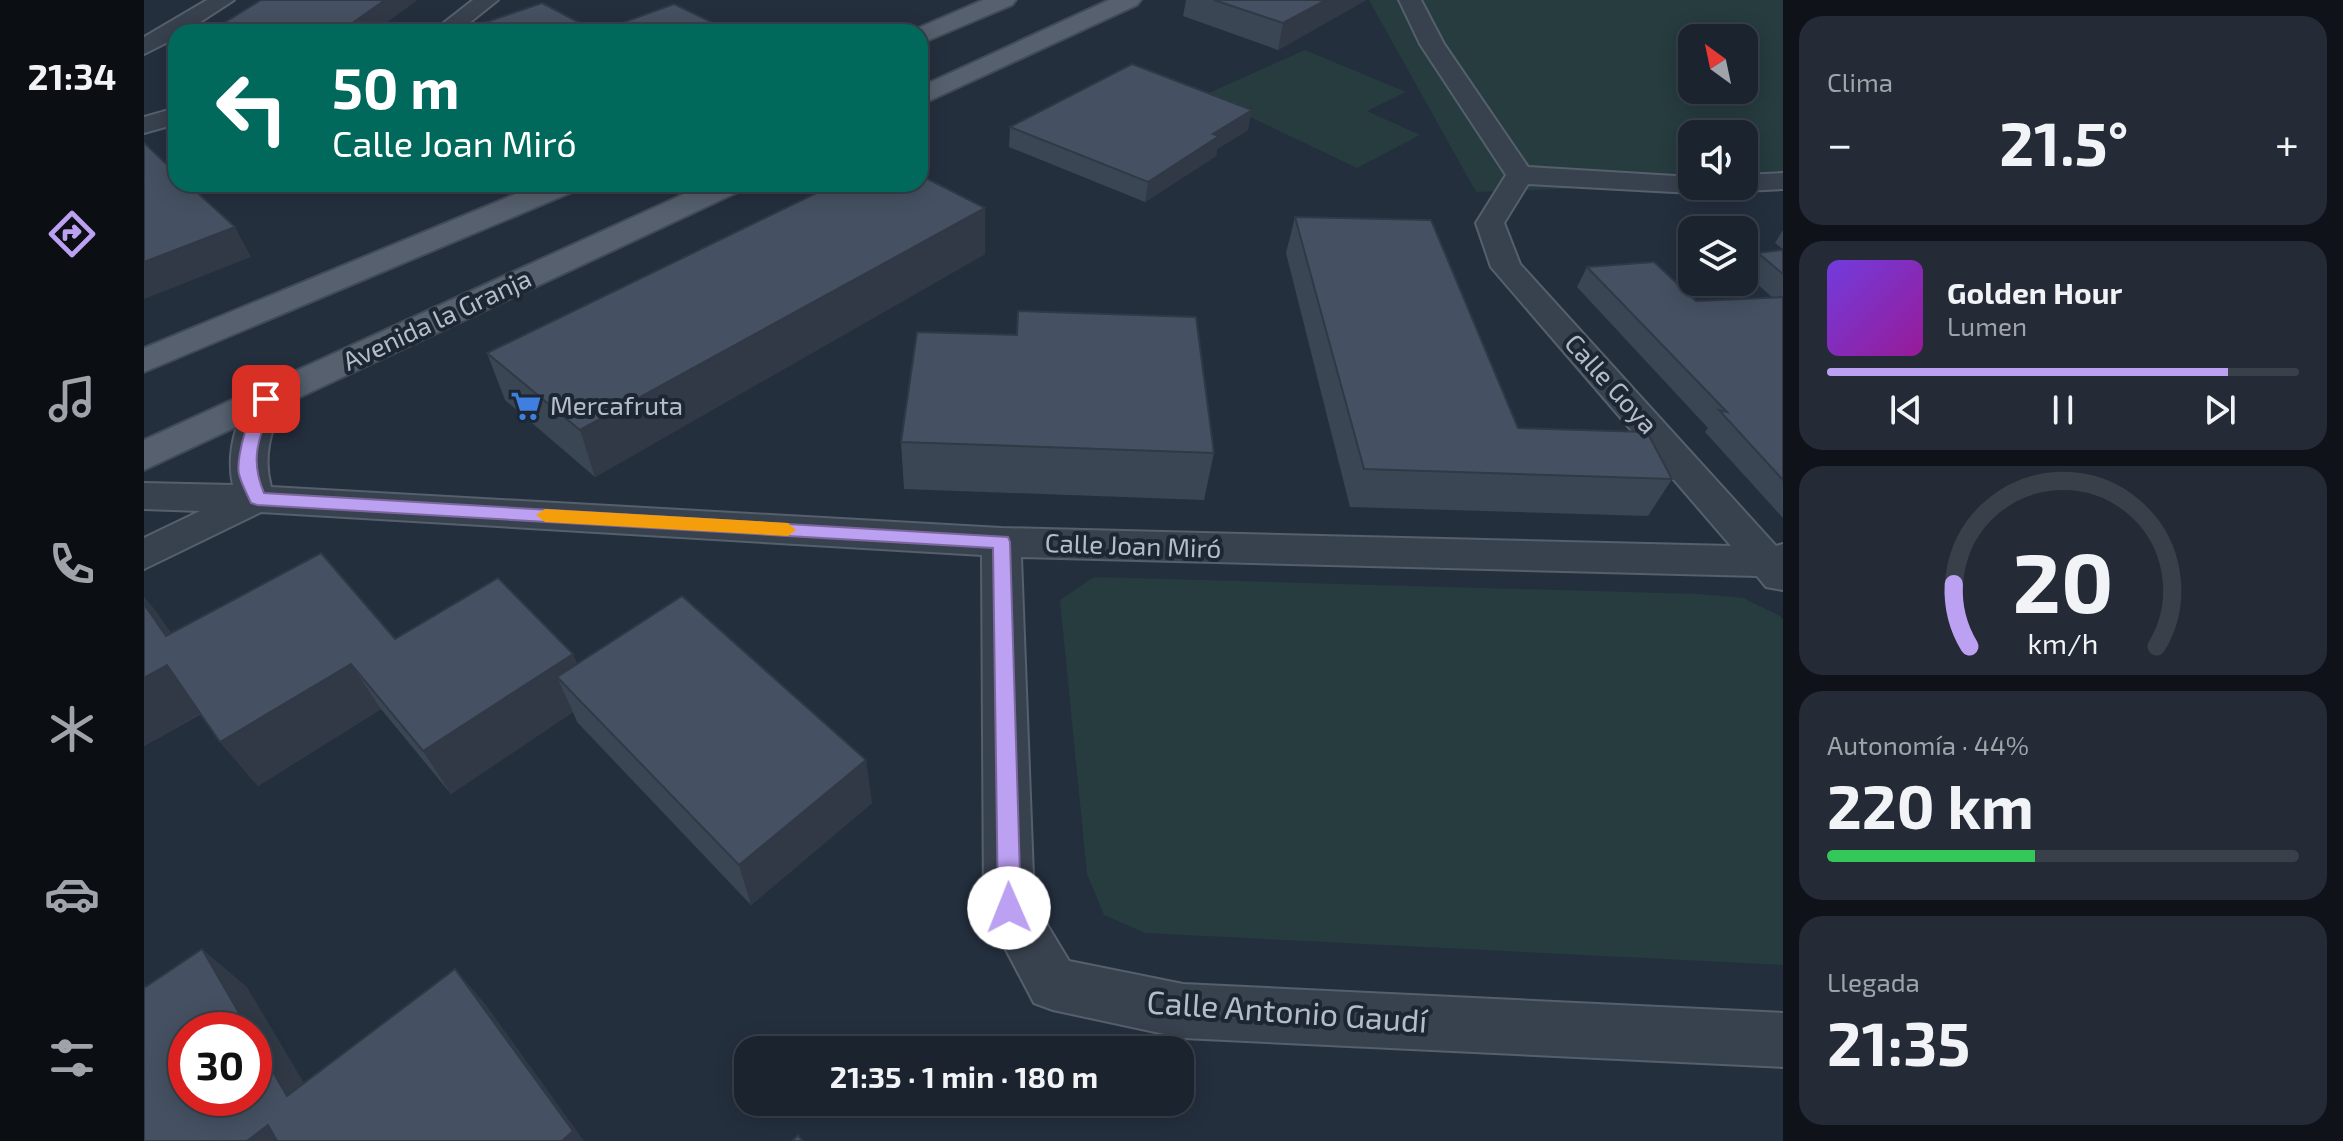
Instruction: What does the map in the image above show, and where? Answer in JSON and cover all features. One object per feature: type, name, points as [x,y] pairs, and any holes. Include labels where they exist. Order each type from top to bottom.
[{"type":"main road","points":[[928,32],[1004,0]]},
{"type":"main road","points":[[928,93],[1129,0]]},
{"type":"main road","points":[[144,361],[547,192]]},
{"type":"main road","name":"Avenida la Granja","points":[[144,456],[714,192]]},
{"type":"street","points":[[183,24],[223,0]]},
{"type":"street","points":[[454,24],[487,0]]},
{"type":"street","points":[[1410,0],[1432,44],[1520,175],[1678,184]]},
{"type":"street","points":[[144,47],[168,33]]},
{"type":"street","points":[[144,125],[168,118]]},
{"type":"street","name":"Calle Goya","points":[[1520,175],[1490,223],[1506,267],[1778,567]]},
{"type":"street","points":[[1758,182],[1783,181]]},
{"type":"street","points":[[144,555],[257,499],[247,473],[248,448],[266,399]]},
{"type":"street","name":"Calle Joan Miró","points":[[144,496],[257,499],[1001,542],[1778,567]]},
{"type":"street","name":"Calle Antonio Gaudí","points":[[1001,542],[1009,908],[1053,984],[1183,1011],[1783,1040]]},
{"type":"green space","points":[[1369,0],[1783,0],[1783,176],[1758,179],[1758,120],[1678,120],[1678,185],[1476,192]]},
{"type":"green space","points":[[1305,50],[1406,92],[1367,111],[1420,135],[1357,168],[1204,95]]},
{"type":"green space","points":[[1094,577],[1699,594],[1743,598],[1780,616],[1783,620],[1783,965],[1145,933],[1104,915],[1087,874],[1060,600]]},
{"type":"building","points":[[261,0],[385,0],[351,24],[222,24]]},
{"type":"building","points":[[1214,0],[1326,0],[1283,23]]},
{"type":"building","points":[[542,3],[582,24],[480,24]]},
{"type":"building","points":[[674,4],[715,24],[619,24]]},
{"type":"building","points":[[1132,64],[1252,110],[1213,134],[1219,136],[1148,182],[1010,127]]},
{"type":"building","points":[[144,143],[168,166],[168,192],[197,192],[235,227],[144,262]]},
{"type":"building","points":[[928,179],[985,208],[580,430],[487,353],[819,192],[928,192]]},
{"type":"building","points":[[1295,217],[1431,220],[1518,428],[1647,432],[1672,479],[1364,469]]},
{"type":"building","points":[[1783,250],[1783,274],[1758,253]]},
{"type":"building","points":[[1654,262],[1678,284],[1678,296],[1691,296],[1696,301],[1783,297],[1783,480],[1719,410],[1727,412],[1587,267]]},
{"type":"building","points":[[1018,311],[1196,317],[1214,453],[901,442],[917,332],[1017,335]]},
{"type":"building","points":[[321,553],[395,639],[498,578],[573,654],[423,751],[351,664],[220,742],[167,665],[144,678],[144,604],[166,636]]},
{"type":"building","points":[[682,596],[866,760],[739,865],[557,677]]},
{"type":"building","points":[[202,949],[239,1012],[168,1012],[168,1116],[272,1116],[272,1070],[287,1096],[455,969],[573,1131],[562,1141],[277,1141],[268,1125],[247,1141],[144,1141],[144,988]]},
{"type":"slow traffic","points":[[545,515],[788,530]]},
{"type":"place","name":"Mercafruta","points":[[526,406]]},
{"type":"route","points":[[266,399],[248,448],[247,473],[257,499],[1001,542],[1009,908]]}]
